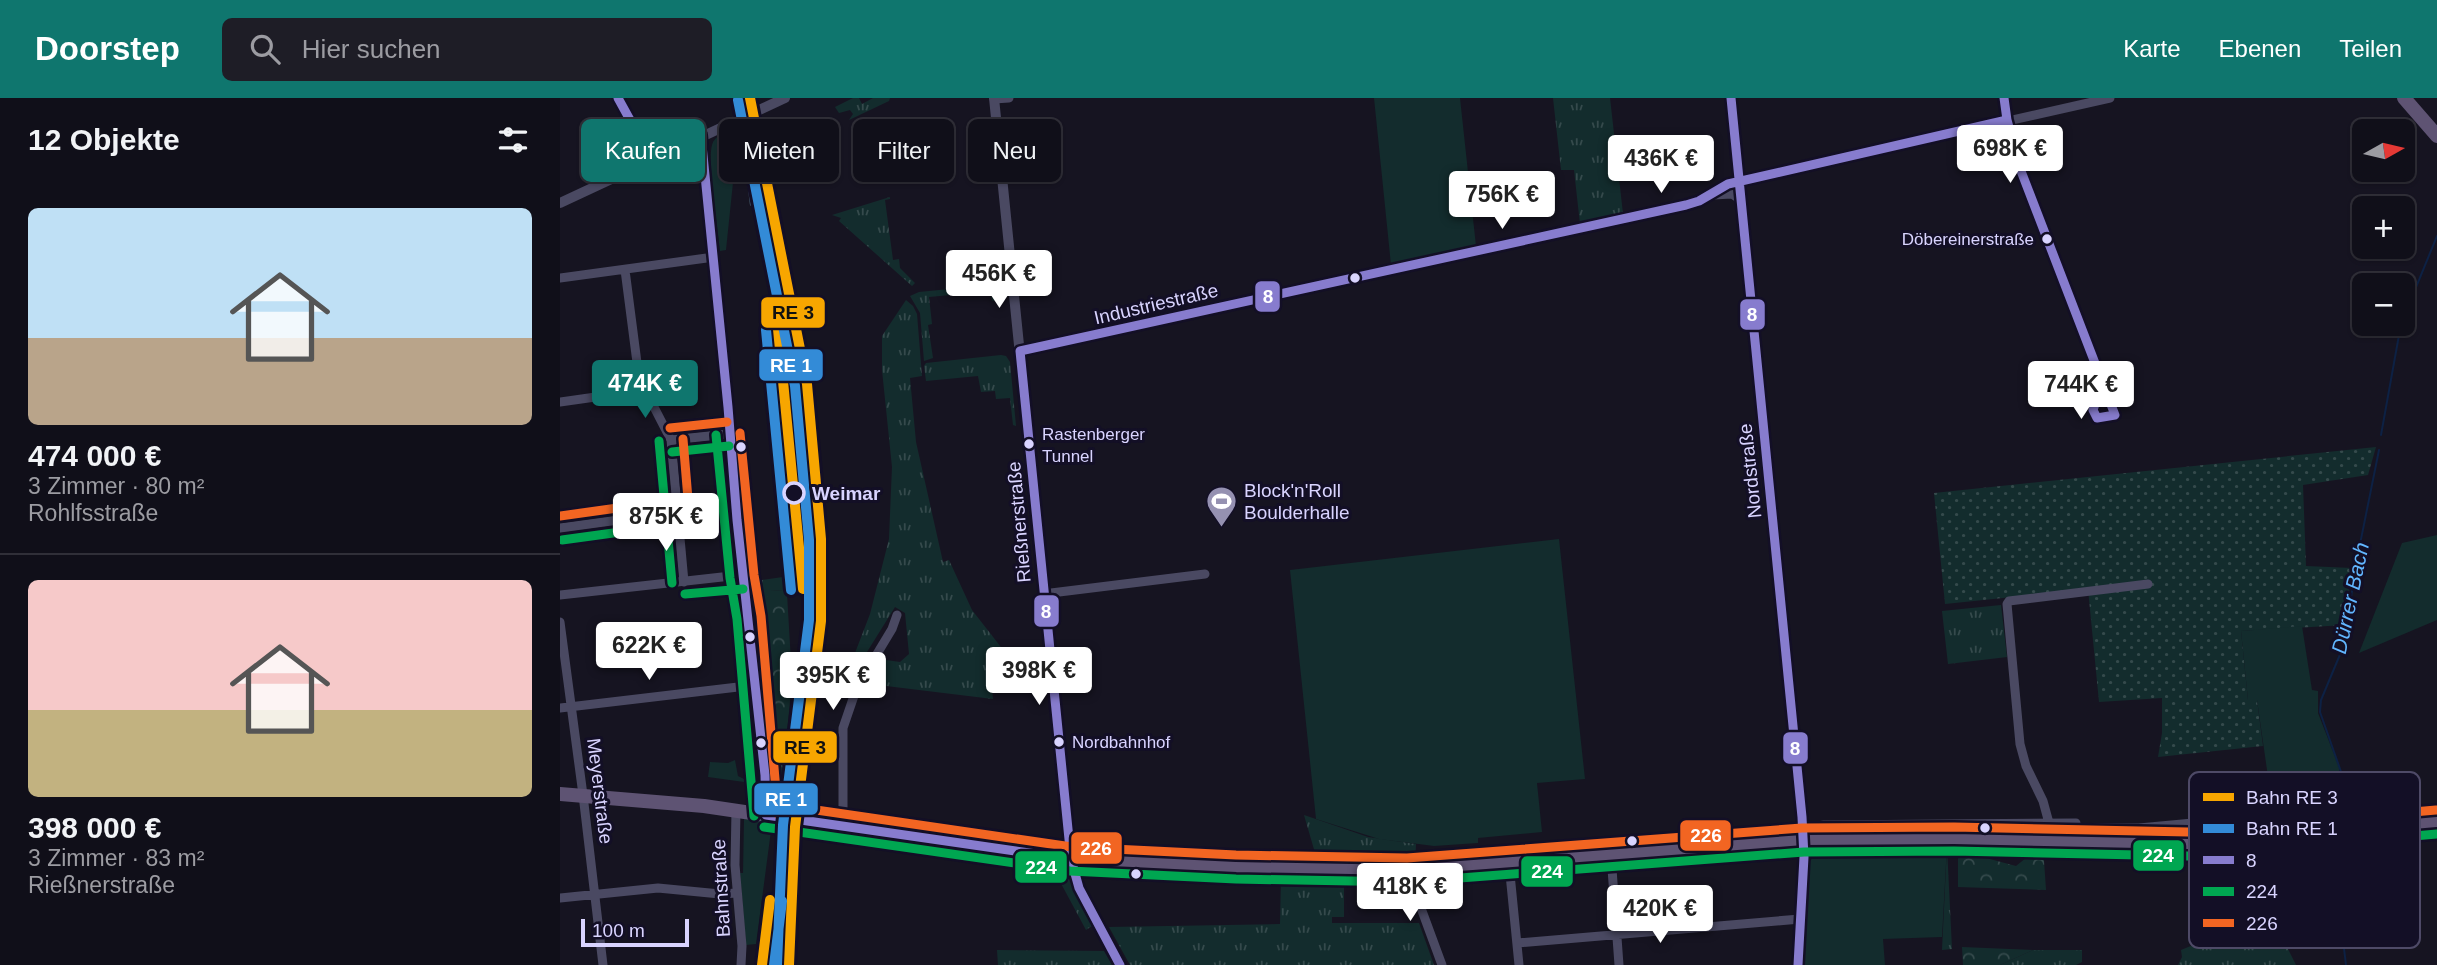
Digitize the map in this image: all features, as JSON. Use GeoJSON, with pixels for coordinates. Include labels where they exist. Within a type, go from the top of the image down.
{"type":"FeatureCollection","features":[{"type":"Feature","properties":{"kind":"main road"},"geometry":{"type":"LineString","coordinates":[[2404,98],[2437,136]]}},
{"type":"Feature","properties":{"kind":"main road"},"geometry":{"type":"LineString","coordinates":[[560,794],[736,810],[1071,859],[1236,867],[1407,870],[1611,855],[1803,834],[1930,839],[2076,835],[2189,844]]}},
{"type":"Feature","properties":{"kind":"street"},"geometry":{"type":"LineString","coordinates":[[618,98],[630,119]]}},
{"type":"Feature","properties":{"kind":"street"},"geometry":{"type":"LineString","coordinates":[[705,133],[785,98]]}},
{"type":"Feature","properties":{"kind":"street"},"geometry":{"type":"LineString","coordinates":[[994,99],[1009,98]]}},
{"type":"Feature","properties":{"kind":"street","name":"Nordstraße"},"geometry":{"type":"LineString","coordinates":[[1731,98],[1803,834],[1798,965]]}},
{"type":"Feature","properties":{"kind":"street"},"geometry":{"type":"LineString","coordinates":[[2004,98],[2021,171],[2115,415],[2102,419],[2097,418],[2093,407],[2102,383]]}},
{"type":"Feature","properties":{"kind":"street","name":"Industriestraße"},"geometry":{"type":"LineString","coordinates":[[1020,351],[1649,214],[1686,205],[1739,181],[2110,98]]}},
{"type":"Feature","properties":{"kind":"street","name":"Rießnerstraße"},"geometry":{"type":"LineString","coordinates":[[994,99],[1071,859],[1079,888],[1120,965]]}},
{"type":"Feature","properties":{"kind":"street"},"geometry":{"type":"LineString","coordinates":[[705,173],[766,815]]}},
{"type":"Feature","properties":{"kind":"street"},"geometry":{"type":"LineString","coordinates":[[560,203],[603,182]]}},
{"type":"Feature","properties":{"kind":"street","name":"Industriestraße"},"geometry":{"type":"LineString","coordinates":[[1708,196],[1732,194],[1741,200]]}},
{"type":"Feature","properties":{"kind":"street"},"geometry":{"type":"LineString","coordinates":[[560,278],[714,257]]}},
{"type":"Feature","properties":{"kind":"street"},"geometry":{"type":"LineString","coordinates":[[625,270],[639,378],[671,440],[684,582]]}},
{"type":"Feature","properties":{"kind":"street"},"geometry":{"type":"LineString","coordinates":[[560,402],[645,390]]}},
{"type":"Feature","properties":{"kind":"street"},"geometry":{"type":"LineString","coordinates":[[671,440],[728,434]]}},
{"type":"Feature","properties":{"kind":"street"},"geometry":{"type":"LineString","coordinates":[[560,528],[677,512]]}},
{"type":"Feature","properties":{"kind":"street"},"geometry":{"type":"LineString","coordinates":[[1043,594],[1205,574]]}},
{"type":"Feature","properties":{"kind":"street"},"geometry":{"type":"LineString","coordinates":[[560,596],[743,577]]}},
{"type":"Feature","properties":{"kind":"street"},"geometry":{"type":"LineString","coordinates":[[2049,823],[2020,744],[2007,604],[2009,601],[2148,584]]}},
{"type":"Feature","properties":{"kind":"street"},"geometry":{"type":"LineString","coordinates":[[839,826],[843,729],[857,687],[892,629],[897,615]]}},
{"type":"Feature","properties":{"kind":"street","name":"Meyerstraße"},"geometry":{"type":"LineString","coordinates":[[560,622],[603,965]]}},
{"type":"Feature","properties":{"kind":"street"},"geometry":{"type":"LineString","coordinates":[[560,708],[755,685]]}},
{"type":"Feature","properties":{"kind":"street","name":"Bahnstraße"},"geometry":{"type":"LineString","coordinates":[[736,810],[741,965]]}},
{"type":"Feature","properties":{"kind":"street"},"geometry":{"type":"LineString","coordinates":[[1803,834],[1824,825],[2076,823],[2076,835],[2189,822]]}},
{"type":"Feature","properties":{"kind":"street"},"geometry":{"type":"LineString","coordinates":[[1611,855],[1619,965]]}},
{"type":"Feature","properties":{"kind":"street"},"geometry":{"type":"LineString","coordinates":[[1509,864],[1519,965]]}},
{"type":"Feature","properties":{"kind":"street"},"geometry":{"type":"LineString","coordinates":[[1407,870],[1442,965]]}},
{"type":"Feature","properties":{"kind":"street"},"geometry":{"type":"LineString","coordinates":[[560,898],[658,888],[737,893]]}},
{"type":"Feature","properties":{"kind":"street"},"geometry":{"type":"LineString","coordinates":[[1517,943],[1800,919]]}},
{"type":"Feature","properties":{"kind":"green space"},"geometry":{"type":"Polygon","coordinates":[[[853,98],[859,98],[862,104],[873,98],[890,98],[889,101],[849,120],[853,114],[850,110],[839,113],[835,107],[853,98]]]}},
{"type":"Feature","properties":{"kind":"green space"},"geometry":{"type":"Polygon","coordinates":[[[1374,98],[1460,98],[1476,246],[1391,265],[1374,98]]]}},
{"type":"Feature","properties":{"kind":"green space"},"geometry":{"type":"Polygon","coordinates":[[[1553,98],[1610,98],[1623,214],[1580,224],[1574,170],[1561,170],[1553,98]]]}},
{"type":"Feature","properties":{"kind":"green space"},"geometry":{"type":"Polygon","coordinates":[[[719,136],[719,182],[733,182],[726,250],[720,251],[712,180],[711,154],[715,139],[719,136]]]}},
{"type":"Feature","properties":{"kind":"green space"},"geometry":{"type":"Polygon","coordinates":[[[890,197],[885,200],[893,260],[899,259],[900,268],[915,283],[912,286],[839,221],[841,218],[832,215],[890,197]]]}},
{"type":"Feature","properties":{"kind":"green space"},"geometry":{"type":"Polygon","coordinates":[[[1001,284],[1003,299],[992,301],[990,287],[972,288],[972,293],[929,297],[932,324],[928,325],[933,358],[924,361],[920,313],[910,296],[919,292],[1001,284]]]}},
{"type":"Feature","properties":{"kind":"green space"},"geometry":{"type":"Polygon","coordinates":[[[906,300],[917,314],[922,376],[910,378],[916,442],[943,562],[949,560],[972,610],[1004,651],[1041,680],[1041,692],[1007,668],[990,668],[993,699],[878,685],[863,686],[879,659],[900,662],[909,654],[905,613],[895,607],[857,668],[850,666],[870,614],[889,539],[892,467],[882,370],[882,336],[906,300]]]}},
{"type":"Feature","properties":{"kind":"green space"},"geometry":{"type":"Polygon","coordinates":[[[1006,356],[1010,362],[1016,426],[1013,425],[1010,398],[996,399],[995,391],[981,392],[978,376],[926,381],[926,363],[1006,356]]]}},
{"type":"Feature","properties":{"kind":"green space"},"geometry":{"type":"Polygon","coordinates":[[[2376,447],[2368,475],[2303,485],[2306,566],[2352,568],[2345,625],[2241,631],[2248,700],[2257,700],[2263,746],[2158,757],[2162,733],[2162,698],[2099,702],[2088,589],[1945,604],[1934,493],[2376,447]]]}},
{"type":"Feature","properties":{"kind":"green space"},"geometry":{"type":"Polygon","coordinates":[[[2437,535],[2437,620],[2359,653],[2402,543],[2437,535]]]}},
{"type":"Feature","properties":{"kind":"green space"},"geometry":{"type":"Polygon","coordinates":[[[1559,539],[1585,779],[1537,783],[1542,832],[1478,838],[1478,843],[1434,846],[1379,839],[1316,819],[1290,570],[1559,539]]]}},
{"type":"Feature","properties":{"kind":"green space"},"geometry":{"type":"Polygon","coordinates":[[[783,577],[784,590],[770,591],[771,697],[777,772],[775,807],[755,601],[757,587],[762,580],[783,577]]]}},
{"type":"Feature","properties":{"kind":"green space"},"geometry":{"type":"Polygon","coordinates":[[[783,577],[786,577],[792,679],[780,808],[775,807],[777,772],[767,598],[770,591],[784,590],[783,577]]]}},
{"type":"Feature","properties":{"kind":"green space"},"geometry":{"type":"Polygon","coordinates":[[[2001,605],[2007,657],[1948,664],[1942,611],[2001,605]]]}},
{"type":"Feature","properties":{"kind":"green space"},"geometry":{"type":"Polygon","coordinates":[[[2302,626],[2312,690],[2318,691],[2318,713],[2339,772],[2267,772],[2257,700],[2248,700],[2241,631],[2302,626]]]}},
{"type":"Feature","properties":{"kind":"green space"},"geometry":{"type":"Polygon","coordinates":[[[735,760],[738,776],[744,779],[744,782],[708,777],[710,762],[728,763],[735,760]]]}},
{"type":"Feature","properties":{"kind":"green space"},"geometry":{"type":"Polygon","coordinates":[[[1304,815],[1368,837],[1416,844],[1415,864],[1318,863],[1304,815]]]}},
{"type":"Feature","properties":{"kind":"green space"},"geometry":{"type":"Polygon","coordinates":[[[744,819],[772,823],[756,944],[746,945],[740,873],[743,873],[744,819]]]}},
{"type":"Feature","properties":{"kind":"green space"},"geometry":{"type":"Polygon","coordinates":[[[1947,846],[1942,937],[1883,939],[1885,965],[1803,965],[1810,861],[1819,850],[1947,846]]]}},
{"type":"Feature","properties":{"kind":"green space"},"geometry":{"type":"Polygon","coordinates":[[[2029,846],[2043,846],[2046,890],[1958,887],[1960,854],[1971,854],[2016,866],[2026,858],[2029,846]]]}},
{"type":"Feature","properties":{"kind":"green space"},"geometry":{"type":"Polygon","coordinates":[[[1947,847],[1952,949],[1942,950],[1947,847]]]}},
{"type":"Feature","properties":{"kind":"green space"},"geometry":{"type":"Polygon","coordinates":[[[1057,876],[1068,877],[1092,926],[1086,930],[1057,876]]]}},
{"type":"Feature","properties":{"kind":"green space"},"geometry":{"type":"Polygon","coordinates":[[[1281,878],[1344,880],[1344,917],[1332,917],[1332,923],[1419,923],[1434,965],[1130,965],[1109,927],[1280,924],[1281,878]]]}},
{"type":"Feature","properties":{"kind":"green space"},"geometry":{"type":"Polygon","coordinates":[[[1962,947],[2033,950],[2000,965],[1963,965],[1962,947]]]}},
{"type":"Feature","properties":{"kind":"green space"},"geometry":{"type":"Polygon","coordinates":[[[2189,947],[2288,948],[2296,965],[2178,965],[2182,957],[2181,950],[2189,947]]]}},
{"type":"Feature","properties":{"kind":"green space"},"geometry":{"type":"Polygon","coordinates":[[[997,950],[1104,951],[1112,965],[998,965],[997,950]]]}},
{"type":"Feature","properties":{"kind":"green space"},"geometry":{"type":"Polygon","coordinates":[[[2033,950],[2082,950],[2082,962],[2076,965],[2000,965],[2033,950]]]}},
{"type":"Feature","properties":{"kind":"waterway","name":"Dürrer Bach"},"geometry":{"type":"LineString","coordinates":[[2415,290],[2437,236]]}},
{"type":"Feature","properties":{"kind":"waterway","name":"Dürrer Bach"},"geometry":{"type":"LineString","coordinates":[[2381,435],[2399,336]]}},
{"type":"Feature","properties":{"kind":"waterway","name":"Dürrer Bach"},"geometry":{"type":"LineString","coordinates":[[2341,772],[2320,712],[2321,700],[2344,645],[2356,564],[2379,450]]}},
{"type":"Feature","properties":{"kind":"waterway","name":"Dürrer Bach"},"geometry":{"type":"LineString","coordinates":[[2344,948],[2346,965]]}},
{"type":"Feature","properties":{"kind":"railway"},"geometry":{"type":"LineString","coordinates":[[740,98],[752,204]]}},
{"type":"Feature","properties":{"kind":"transit line","name":"8"},"geometry":{"type":"LineString","coordinates":[[618,98],[630,119]]}},
{"type":"Feature","properties":{"kind":"transit line"},"geometry":{"type":"LineString","coordinates":[[750,98],[807,384],[821,539],[821,621],[795,827],[789,965]]}},
{"type":"Feature","properties":{"kind":"transit line","name":"8"},"geometry":{"type":"LineString","coordinates":[[1731,98],[1802,817],[1804,857],[1798,965]]}},
{"type":"Feature","properties":{"kind":"transit line","name":"8"},"geometry":{"type":"LineString","coordinates":[[2004,98],[2021,171],[2115,415],[2097,418],[2093,410],[2102,383]]}},
{"type":"Feature","properties":{"kind":"transit line"},"geometry":{"type":"LineString","coordinates":[[738,100],[795,386],[809,540],[809,620],[783,825],[777,964]]}},
{"type":"Feature","properties":{"kind":"transit line","name":"8"},"geometry":{"type":"LineString","coordinates":[[1020,351],[1686,205],[1699,201],[1728,184],[2007,120]]}},
{"type":"Feature","properties":{"kind":"transit line","name":"8"},"geometry":{"type":"LineString","coordinates":[[705,175],[737,520],[765,775],[766,815]]}},
{"type":"Feature","properties":{"kind":"transit line"},"geometry":{"type":"LineString","coordinates":[[778,329],[803,589]]}},
{"type":"Feature","properties":{"kind":"transit line"},"geometry":{"type":"LineString","coordinates":[[766,330],[791,590]]}},
{"type":"Feature","properties":{"kind":"transit line","name":"8"},"geometry":{"type":"LineString","coordinates":[[1020,351],[1071,859],[1079,888],[1120,965]]}},
{"type":"Feature","properties":{"kind":"transit line","name":"226"},"geometry":{"type":"LineString","coordinates":[[670,428],[727,422]]}},
{"type":"Feature","properties":{"kind":"transit line","name":"226"},"geometry":{"type":"LineString","coordinates":[[740,433],[754,575],[761,616],[778,814]]}},
{"type":"Feature","properties":{"kind":"transit line","name":"224"},"geometry":{"type":"LineString","coordinates":[[716,435],[730,578],[737,619],[754,816]]}},
{"type":"Feature","properties":{"kind":"transit line","name":"226"},"geometry":{"type":"LineString","coordinates":[[683,439],[689,511]]}},
{"type":"Feature","properties":{"kind":"transit line","name":"224"},"geometry":{"type":"LineString","coordinates":[[659,441],[672,583]]}},
{"type":"Feature","properties":{"kind":"transit line","name":"224"},"geometry":{"type":"LineString","coordinates":[[672,452],[729,446]]}},
{"type":"Feature","properties":{"kind":"transit line","name":"226"},"geometry":{"type":"LineString","coordinates":[[560,516],[675,500]]}},
{"type":"Feature","properties":{"kind":"transit line","name":"224"},"geometry":{"type":"LineString","coordinates":[[562,540],[679,524]]}},
{"type":"Feature","properties":{"kind":"transit line","name":"224"},"geometry":{"type":"LineString","coordinates":[[685,594],[743,589]]}},
{"type":"Feature","properties":{"kind":"transit line","name":"226"},"geometry":{"type":"LineString","coordinates":[[768,803],[1072,847],[1236,855],[1407,858],[1802,828],[1954,827],[2189,832]]}},
{"type":"Feature","properties":{"kind":"transit line","name":"226"},"geometry":{"type":"LineString","coordinates":[[2420,811],[2436,810]]}},
{"type":"Feature","properties":{"kind":"transit line","name":"8"},"geometry":{"type":"LineString","coordinates":[[766,815],[1071,859]]}},
{"type":"Feature","properties":{"kind":"transit line","name":"224"},"geometry":{"type":"LineString","coordinates":[[764,827],[1070,871],[1236,879],[1407,882],[1804,852],[1954,851],[2189,856]]}},
{"type":"Feature","properties":{"kind":"transit line","name":"224"},"geometry":{"type":"LineString","coordinates":[[2420,836],[2437,834]]}},
{"type":"Feature","properties":{"kind":"transit line"},"geometry":{"type":"LineString","coordinates":[[762,965],[770,900]]}},
{"type":"Feature","properties":{"kind":"transit line"},"geometry":{"type":"LineString","coordinates":[[774,965],[782,901]]}},
{"type":"Feature","properties":{"kind":"place","name":"Döbereinerstraße"},"geometry":{"type":"Point","coordinates":[2047,239]}},
{"type":"Feature","properties":{"kind":"place","name":"Rastenberger Tunnel"},"geometry":{"type":"Point","coordinates":[1029,444]}},
{"type":"Feature","properties":{"kind":"place","name":"Weimar"},"geometry":{"type":"Point","coordinates":[794,493]}},
{"type":"Feature","properties":{"kind":"place","name":"Block'n'Roll Boulderhalle"},"geometry":{"type":"Point","coordinates":[1221,528]}},
{"type":"Feature","properties":{"kind":"place","name":"Nordbahnhof"},"geometry":{"type":"Point","coordinates":[1059,742]}}]}
